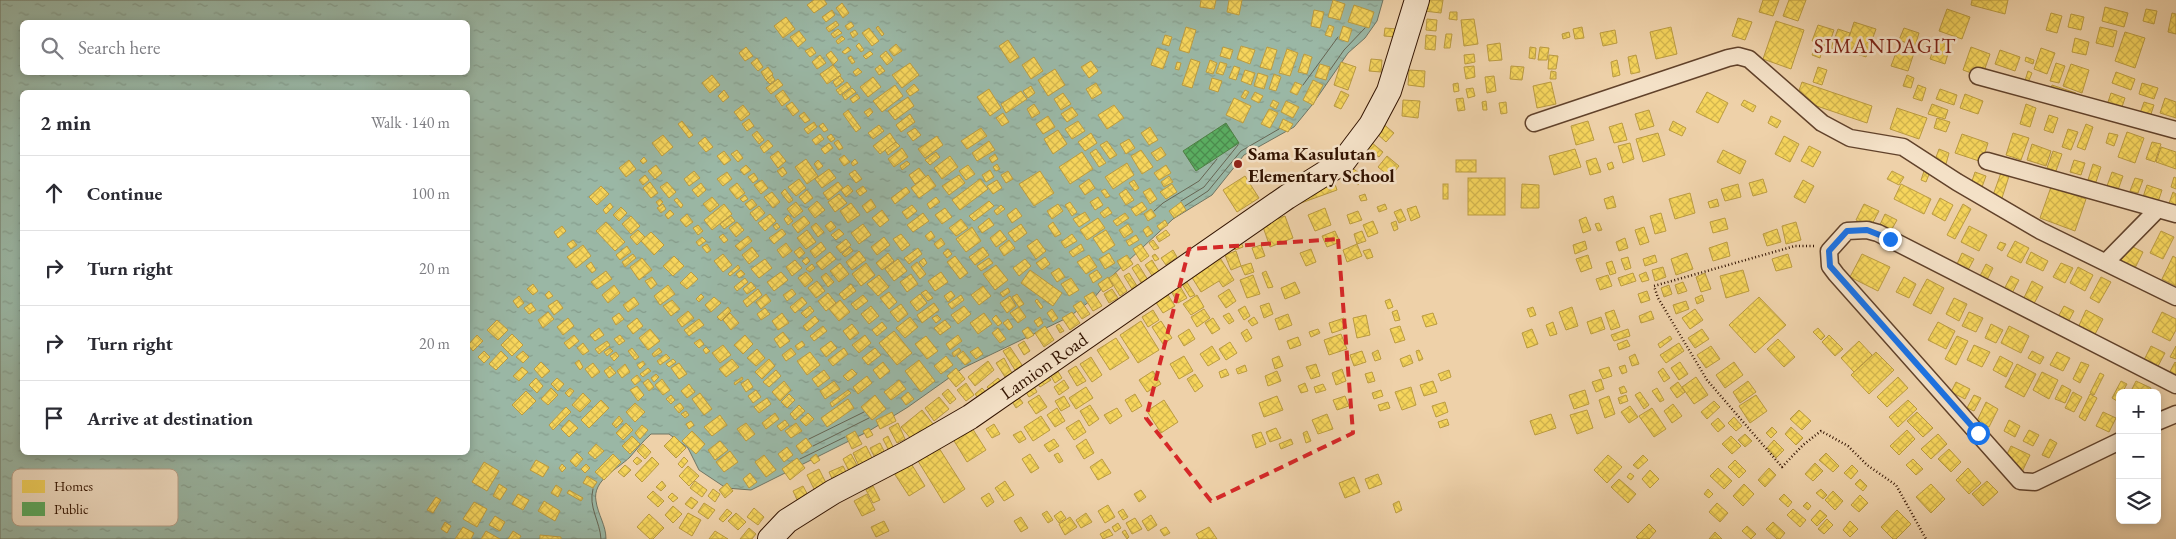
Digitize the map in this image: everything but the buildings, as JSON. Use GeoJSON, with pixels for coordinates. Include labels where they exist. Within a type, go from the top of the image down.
{"type":"FeatureCollection","features":[{"type":"Feature","properties":{"kind":"street","name":"Lamion Road"},"geometry":{"type":"LineString","coordinates":[[770,539],[787,521],[832,492],[906,454],[970,417],[1287,198],[1343,162],[1371,124],[1389,91],[1416,0]]}},
{"type":"Feature","properties":{"kind":"street"},"geometry":{"type":"LineString","coordinates":[[1534,124],[1738,56],[1749,59],[1816,118],[1835,132],[1850,138],[1903,147],[2041,231],[2176,297]]}},
{"type":"Feature","properties":{"kind":"street"},"geometry":{"type":"LineString","coordinates":[[1978,76],[2176,130]]}},
{"type":"Feature","properties":{"kind":"street"},"geometry":{"type":"LineString","coordinates":[[1987,161],[2176,214]]}},
{"type":"Feature","properties":{"kind":"street"},"geometry":{"type":"LineString","coordinates":[[2106,262],[2157,210]]}},
{"type":"Feature","properties":{"kind":"street"},"geometry":{"type":"LineString","coordinates":[[2116,443],[2035,482],[2025,483],[2016,478],[1938,386],[1836,274],[1828,260],[1829,251],[1847,231],[1867,230],[1878,233],[2176,385]]}},
{"type":"Feature","properties":{"kind":"street"},"geometry":{"type":"LineString","coordinates":[[2161,420],[2176,414]]}},
{"type":"Feature","properties":{"kind":"path"},"geometry":{"type":"LineString","coordinates":[[1833,246],[1795,246],[1654,286],[1658,298],[1707,380],[1782,467],[1803,445],[1821,431],[1848,446],[1867,464],[1896,485],[1926,539]]}},
{"type":"Feature","properties":{"kind":"highlighted area"},"geometry":{"type":"Polygon","coordinates":[[[1338,239],[1353,433],[1211,501],[1146,418],[1189,249],[1338,239]]]}},
{"type":"Feature","properties":{"kind":"water"},"geometry":{"type":"Polygon","coordinates":[[[0,0],[1383,0],[1377,21],[1365,38],[1348,53],[1312,105],[1294,127],[1244,155],[1212,195],[1173,219],[1112,276],[1094,298],[1069,317],[963,368],[908,407],[869,431],[751,490],[726,488],[699,470],[688,448],[669,434],[651,434],[598,487],[596,501],[605,529],[606,539],[0,539],[0,0]]]}},
{"type":"Feature","properties":{"kind":"place","name":"Sama Kasulutan Elementary School"},"geometry":{"type":"Point","coordinates":[1238,164]}},
{"type":"Feature","properties":{"kind":"district","name":"SIMANDAGIT"},"geometry":{"type":"Point","coordinates":[1885,45]}},
{"type":"Feature","properties":{"kind":"route"},"geometry":{"type":"LineString","coordinates":[[1890,239],[1867,230],[1854,229],[1847,231],[1829,251],[1828,260],[1830,266],[1978,433]]}}]}
